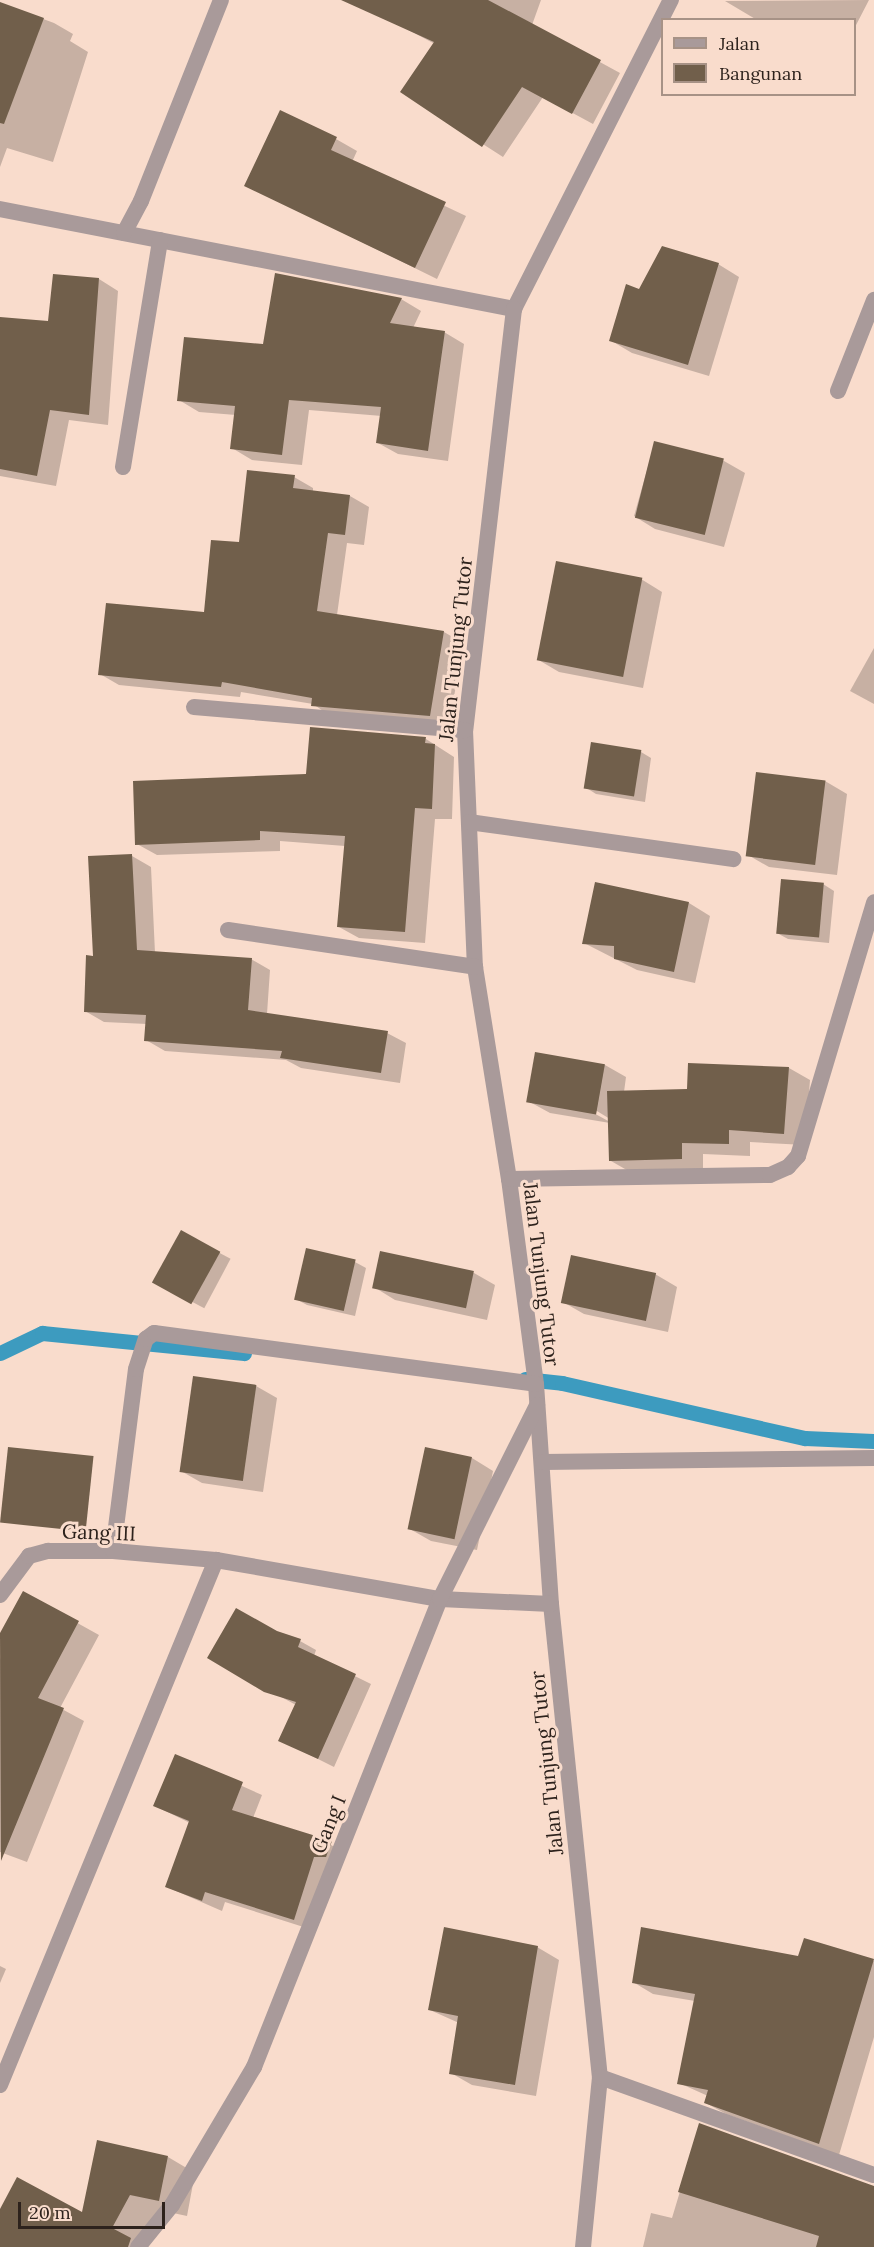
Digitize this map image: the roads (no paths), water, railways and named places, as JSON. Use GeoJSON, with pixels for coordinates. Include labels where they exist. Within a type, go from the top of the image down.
{"type":"FeatureCollection","features":[{"type":"Feature","properties":{"kind":"street"},"geometry":{"type":"LineString","coordinates":[[124,233],[141,201],[221,0]]}},
{"type":"Feature","properties":{"kind":"street"},"geometry":{"type":"LineString","coordinates":[[662,18],[671,0]]}},
{"type":"Feature","properties":{"kind":"street"},"geometry":{"type":"LineString","coordinates":[[0,209],[514,309],[661,20]]}},
{"type":"Feature","properties":{"kind":"street"},"geometry":{"type":"LineString","coordinates":[[123,467],[160,240]]}},
{"type":"Feature","properties":{"kind":"street"},"geometry":{"type":"LineString","coordinates":[[838,391],[874,300]]}},
{"type":"Feature","properties":{"kind":"street","name":"Jalan Tunjung Tutor"},"geometry":{"type":"LineString","coordinates":[[514,309],[465,730],[475,967],[509,1179],[536,1384],[551,1604],[600,2078],[583,2247]]}},
{"type":"Feature","properties":{"kind":"street"},"geometry":{"type":"LineString","coordinates":[[194,707],[465,730]]}},
{"type":"Feature","properties":{"kind":"street"},"geometry":{"type":"LineString","coordinates":[[469,822],[733,859]]}},
{"type":"Feature","properties":{"kind":"street"},"geometry":{"type":"LineString","coordinates":[[509,1179],[770,1175],[788,1167],[798,1156],[874,902]]}},
{"type":"Feature","properties":{"kind":"street"},"geometry":{"type":"LineString","coordinates":[[228,930],[475,967]]}},
{"type":"Feature","properties":{"kind":"street"},"geometry":{"type":"LineString","coordinates":[[113,1551],[136,1369],[146,1339],[154,1333],[536,1384]]}},
{"type":"Feature","properties":{"kind":"street","name":"Gang I"},"geometry":{"type":"LineString","coordinates":[[138,2247],[172,2205],[254,2067],[440,1599],[538,1404]]}},
{"type":"Feature","properties":{"kind":"street"},"geometry":{"type":"LineString","coordinates":[[543,1462],[874,1458]]}},
{"type":"Feature","properties":{"kind":"street","name":"Gang III"},"geometry":{"type":"LineString","coordinates":[[0,1595],[29,1556],[48,1551],[113,1551],[216,1560],[440,1599],[551,1604]]}},
{"type":"Feature","properties":{"kind":"street"},"geometry":{"type":"LineString","coordinates":[[0,2085],[216,1560]]}},
{"type":"Feature","properties":{"kind":"street"},"geometry":{"type":"LineString","coordinates":[[600,2078],[874,2175]]}},
{"type":"Feature","properties":{"kind":"waterway"},"geometry":{"type":"LineString","coordinates":[[0,1353],[42,1333],[244,1353]]}},
{"type":"Feature","properties":{"kind":"waterway"},"geometry":{"type":"LineString","coordinates":[[525,1379],[562,1383],[805,1438],[874,1441]]}}]}
